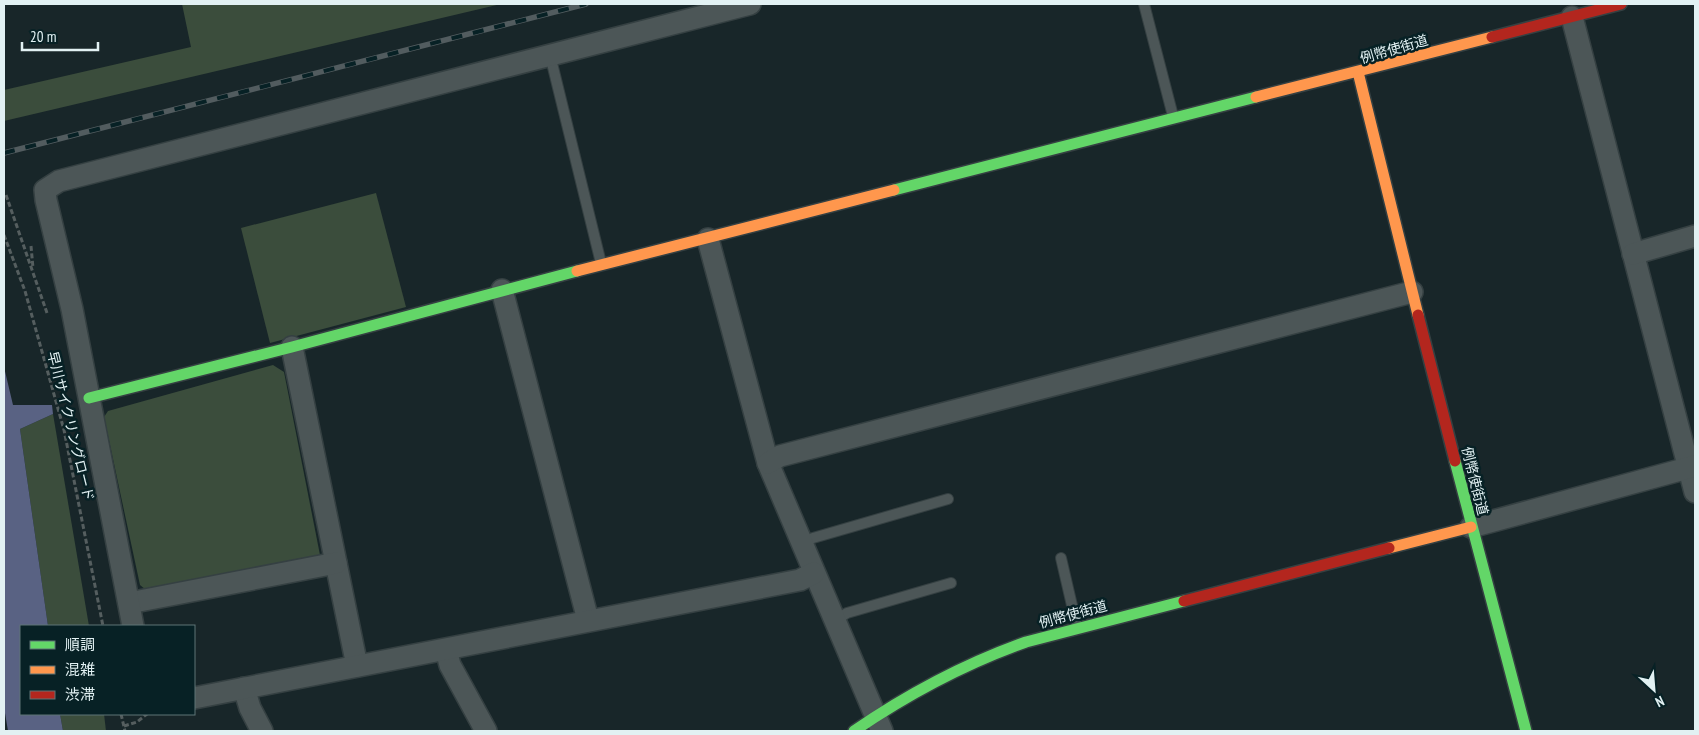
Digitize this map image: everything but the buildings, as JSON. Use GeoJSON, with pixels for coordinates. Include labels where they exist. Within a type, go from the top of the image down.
{"type":"FeatureCollection","features":[{"type":"Feature","properties":{"kind":"street"},"geometry":{"type":"LineString","coordinates":[[133,625],[62,260],[45,190],[50,185],[59,181],[750,4]]}},
{"type":"Feature","properties":{"kind":"street","name":"例幣使街道"},"geometry":{"type":"LineString","coordinates":[[854,731],[879,723],[948,674],[987,656],[1078,628],[1471,526],[1358,72],[1621,4]]}},
{"type":"Feature","properties":{"kind":"street"},"geometry":{"type":"LineString","coordinates":[[1572,17],[1633,254],[1692,467],[1695,492]]}},
{"type":"Feature","properties":{"kind":"street"},"geometry":{"type":"LineString","coordinates":[[89,398],[292,347],[502,290],[1358,72]]}},
{"type":"Feature","properties":{"kind":"street"},"geometry":{"type":"LineString","coordinates":[[1633,254],[1695,236]]}},
{"type":"Feature","properties":{"kind":"street"},"geometry":{"type":"LineString","coordinates":[[708,239],[768,463],[879,723]]}},
{"type":"Feature","properties":{"kind":"street"},"geometry":{"type":"LineString","coordinates":[[502,290],[588,620]]}},
{"type":"Feature","properties":{"kind":"street"},"geometry":{"type":"LineString","coordinates":[[768,463],[780,456],[1412,292]]}},
{"type":"Feature","properties":{"kind":"street"},"geometry":{"type":"LineString","coordinates":[[292,347],[357,666]]}},
{"type":"Feature","properties":{"kind":"street"},"geometry":{"type":"LineString","coordinates":[[1526,731],[1471,526],[1692,467]]}},
{"type":"Feature","properties":{"kind":"street"},"geometry":{"type":"LineString","coordinates":[[129,603],[336,563]]}},
{"type":"Feature","properties":{"kind":"street"},"geometry":{"type":"LineString","coordinates":[[195,698],[800,580],[814,573]]}},
{"type":"Feature","properties":{"kind":"street"},"geometry":{"type":"LineString","coordinates":[[446,650],[450,665],[486,731]]}},
{"type":"Feature","properties":{"kind":"street"},"geometry":{"type":"LineString","coordinates":[[244,688],[250,708],[262,731]]}},
{"type":"Feature","properties":{"kind":"lane"},"geometry":{"type":"LineString","coordinates":[[1144,4],[1174,120]]}},
{"type":"Feature","properties":{"kind":"lane"},"geometry":{"type":"LineString","coordinates":[[550,55],[601,265]]}},
{"type":"Feature","properties":{"kind":"lane"},"geometry":{"type":"LineString","coordinates":[[802,543],[813,538],[948,499]]}},
{"type":"Feature","properties":{"kind":"lane"},"geometry":{"type":"LineString","coordinates":[[1061,558],[1078,628]]}},
{"type":"Feature","properties":{"kind":"lane"},"geometry":{"type":"LineString","coordinates":[[836,620],[847,613],[950,583]]}},
{"type":"Feature","properties":{"kind":"path"},"geometry":{"type":"LineString","coordinates":[[6,195],[33,273]]}},
{"type":"Feature","properties":{"kind":"path","name":"早川サイクリングロード"},"geometry":{"type":"LineString","coordinates":[[4,235],[25,291],[64,430],[104,625]]}},
{"type":"Feature","properties":{"kind":"path"},"geometry":{"type":"LineString","coordinates":[[64,430],[71,428]]}},
{"type":"Feature","properties":{"kind":"path"},"geometry":{"type":"LineString","coordinates":[[121,715],[125,731]]}},
{"type":"Feature","properties":{"kind":"path"},"geometry":{"type":"LineString","coordinates":[[124,726],[137,722],[146,715]]}},
{"type":"Feature","properties":{"kind":"green space"},"geometry":{"type":"Polygon","coordinates":[[[182,4],[501,4],[4,121],[4,90],[191,47],[182,4]]]}},
{"type":"Feature","properties":{"kind":"green space"},"geometry":{"type":"Polygon","coordinates":[[[376,193],[406,307],[270,343],[241,228],[376,193]]]}},
{"type":"Feature","properties":{"kind":"green space"},"geometry":{"type":"Polygon","coordinates":[[[273,365],[284,372],[320,555],[146,590],[140,585],[104,417],[108,411],[273,365]]]}},
{"type":"Feature","properties":{"kind":"green space"},"geometry":{"type":"Polygon","coordinates":[[[53,414],[89,625],[48,625],[20,429],[53,414]]]}},
{"type":"Feature","properties":{"kind":"green space"},"geometry":{"type":"Polygon","coordinates":[[[60,715],[104,715],[106,731],[63,731],[60,715]]]}},
{"type":"Feature","properties":{"kind":"water"},"geometry":{"type":"Polygon","coordinates":[[[4,367],[13,405],[52,405],[53,414],[20,429],[48,625],[20,625],[20,715],[60,715],[63,731],[8,731],[4,707],[4,367]]]}},
{"type":"Feature","properties":{"kind":"railway"},"geometry":{"type":"LineString","coordinates":[[4,153],[586,4]]}},
{"type":"Feature","properties":{"kind":"traffic: fast"},"geometry":{"type":"LineString","coordinates":[[894,190],[1256,97]]}},
{"type":"Feature","properties":{"kind":"traffic: fast"},"geometry":{"type":"LineString","coordinates":[[89,398],[292,347],[577,271]]}},
{"type":"Feature","properties":{"kind":"traffic: fast"},"geometry":{"type":"LineString","coordinates":[[1455,461],[1526,731]]}},
{"type":"Feature","properties":{"kind":"traffic: fast"},"geometry":{"type":"LineString","coordinates":[[854,731],[916,692],[959,670],[1003,651],[1026,642],[1184,601]]}},
{"type":"Feature","properties":{"kind":"traffic: slow"},"geometry":{"type":"LineString","coordinates":[[1256,97],[1492,37]]}},
{"type":"Feature","properties":{"kind":"traffic: slow"},"geometry":{"type":"LineString","coordinates":[[1358,72],[1418,315]]}},
{"type":"Feature","properties":{"kind":"traffic: slow"},"geometry":{"type":"LineString","coordinates":[[577,271],[894,190]]}},
{"type":"Feature","properties":{"kind":"traffic: slow"},"geometry":{"type":"LineString","coordinates":[[1389,548],[1471,527]]}},
{"type":"Feature","properties":{"kind":"traffic: jam"},"geometry":{"type":"LineString","coordinates":[[1492,37],[1621,4]]}},
{"type":"Feature","properties":{"kind":"traffic: jam"},"geometry":{"type":"LineString","coordinates":[[1418,315],[1455,461]]}},
{"type":"Feature","properties":{"kind":"traffic: jam"},"geometry":{"type":"LineString","coordinates":[[1184,601],[1389,548]]}}]}
